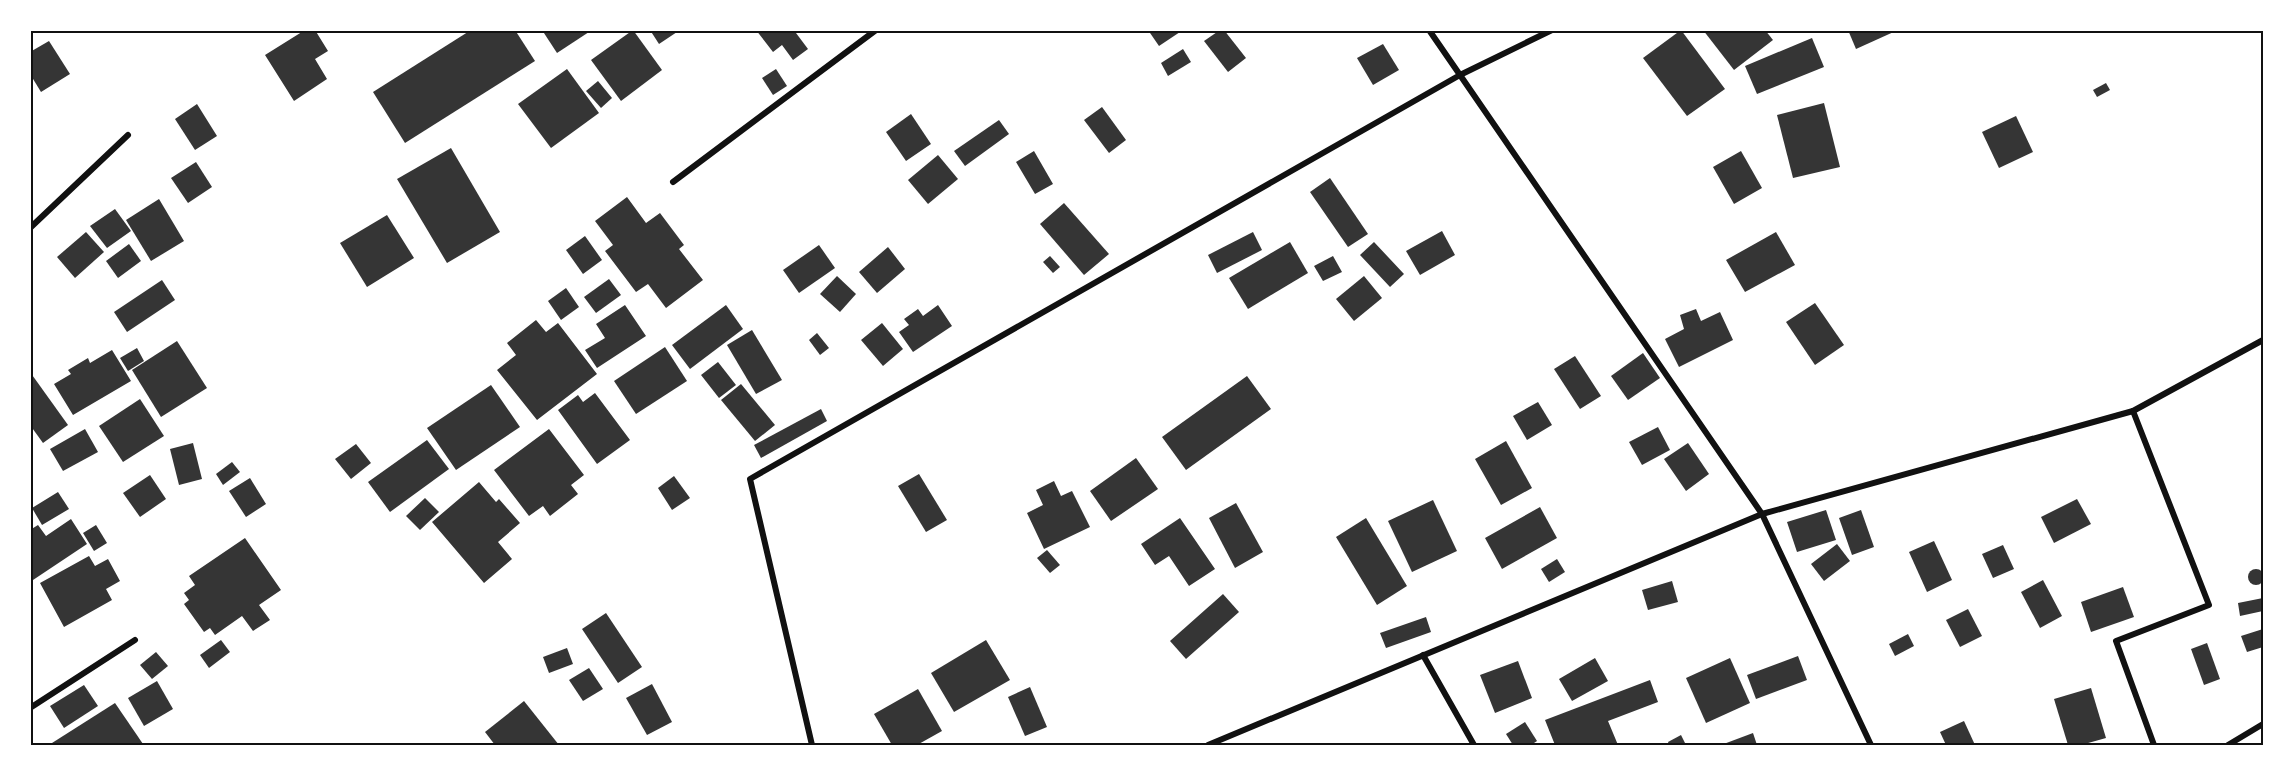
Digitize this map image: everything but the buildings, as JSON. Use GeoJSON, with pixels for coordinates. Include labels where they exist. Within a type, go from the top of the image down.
{"type":"FeatureCollection","features":[{"type":"Feature","properties":{"kind":"street"},"geometry":{"type":"LineString","coordinates":[[673,183],[876,30]]}},
{"type":"Feature","properties":{"kind":"street"},"geometry":{"type":"LineString","coordinates":[[1430,30],[1762,514],[1871,745]]}},
{"type":"Feature","properties":{"kind":"street"},"geometry":{"type":"LineString","coordinates":[[812,745],[750,479],[1460,75],[1552,30]]}},
{"type":"Feature","properties":{"kind":"street"},"geometry":{"type":"LineString","coordinates":[[30,228],[128,135]]}},
{"type":"Feature","properties":{"kind":"street"},"geometry":{"type":"LineString","coordinates":[[1208,745],[1762,514],[2133,411],[2263,340]]}},
{"type":"Feature","properties":{"kind":"street"},"geometry":{"type":"LineString","coordinates":[[2133,411],[2209,605],[2116,641],[2154,745]]}},
{"type":"Feature","properties":{"kind":"street"},"geometry":{"type":"LineString","coordinates":[[30,708],[135,640]]}},
{"type":"Feature","properties":{"kind":"street"},"geometry":{"type":"LineString","coordinates":[[1423,655],[1474,745]]}},
{"type":"Feature","properties":{"kind":"street"},"geometry":{"type":"LineString","coordinates":[[2229,745],[2263,724]]}}]}
